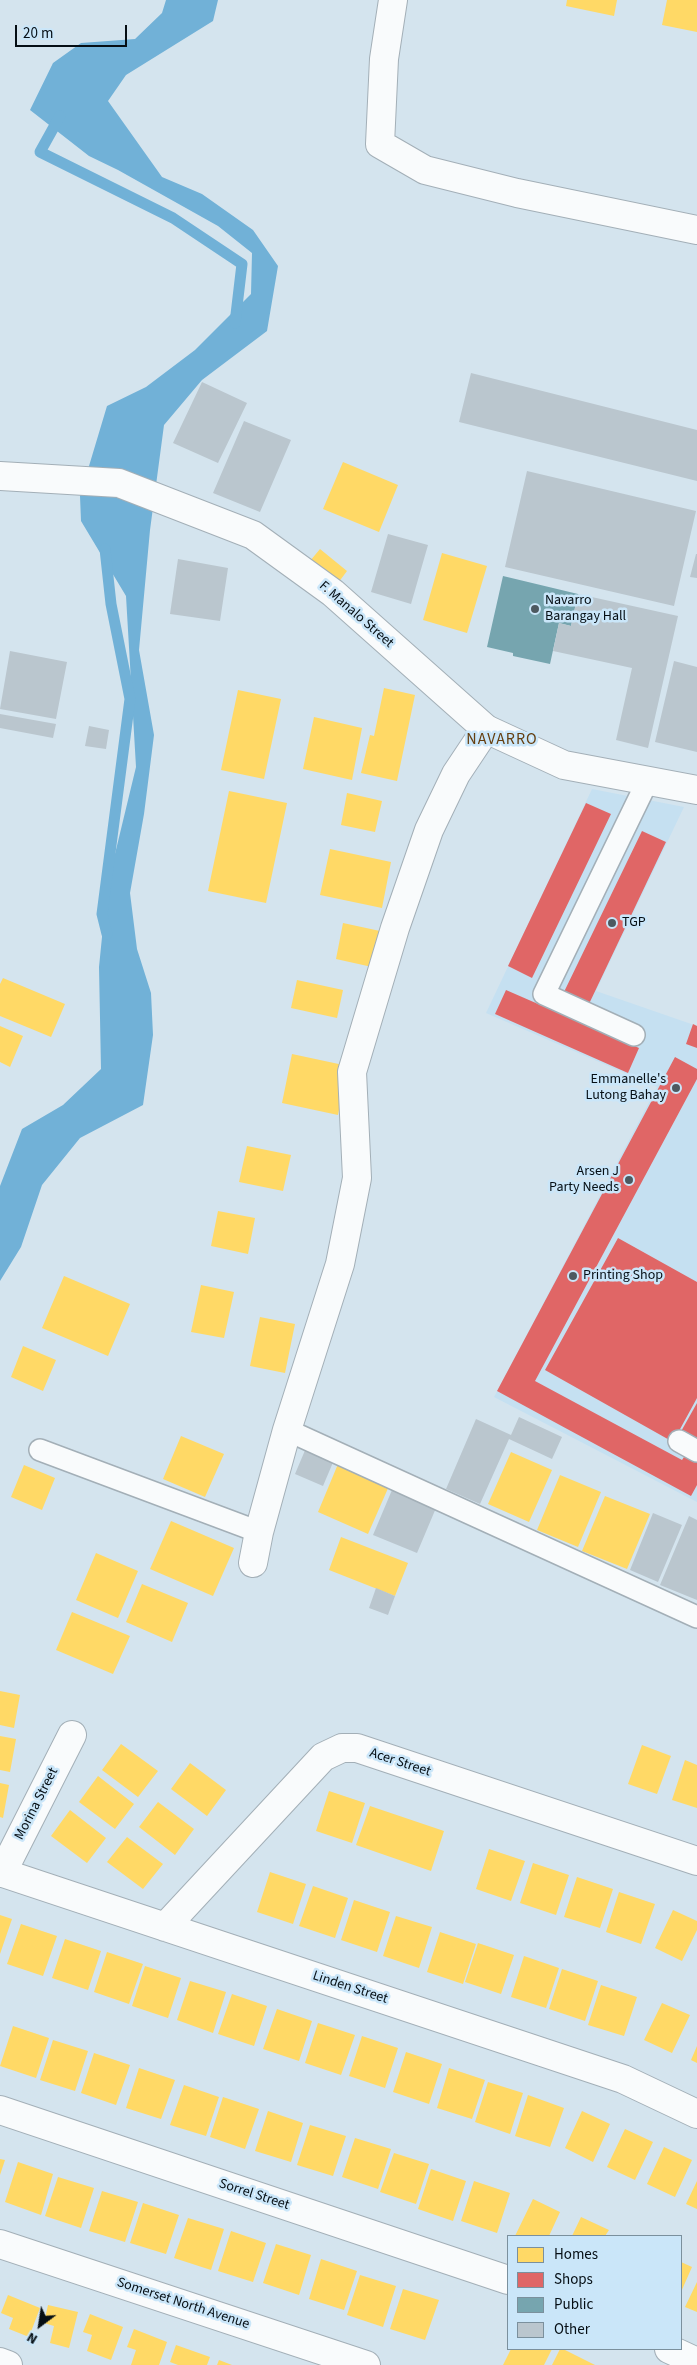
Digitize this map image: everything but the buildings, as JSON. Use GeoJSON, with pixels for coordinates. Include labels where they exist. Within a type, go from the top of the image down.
{"type":"FeatureCollection","features":[{"type":"Feature","properties":{"kind":"street"},"geometry":{"type":"LineString","coordinates":[[393,0],[384,59],[380,144],[425,170],[517,193],[697,230]]}},
{"type":"Feature","properties":{"kind":"street","name":"F. Manalo Street"},"geometry":{"type":"LineString","coordinates":[[0,476],[119,482],[253,535],[334,593],[486,729],[564,764],[697,790]]}},
{"type":"Feature","properties":{"kind":"street"},"geometry":{"type":"LineString","coordinates":[[253,1563],[259,1532],[287,1430],[340,1264],[357,1178],[352,1072],[395,928],[429,830],[456,774],[486,729]]}},
{"type":"Feature","properties":{"kind":"street","name":"Morina Street"},"geometry":{"type":"LineString","coordinates":[[1,1873],[72,1735]]}},
{"type":"Feature","properties":{"kind":"street","name":"Acer Street"},"geometry":{"type":"LineString","coordinates":[[165,1927],[322,1757],[342,1748],[357,1748],[697,1861]]}},
{"type":"Feature","properties":{"kind":"street","name":"Linden Street"},"geometry":{"type":"LineString","coordinates":[[1,1873],[623,2079],[697,2114]]}},
{"type":"Feature","properties":{"kind":"street","name":"Sorrel Street"},"geometry":{"type":"LineString","coordinates":[[0,2110],[507,2280]]}},
{"type":"Feature","properties":{"kind":"street","name":"Somerset North Avenue"},"geometry":{"type":"LineString","coordinates":[[0,2244],[366,2365]]}},
{"type":"Feature","properties":{"kind":"street"},"geometry":{"type":"LineString","coordinates":[[671,2350],[697,2362]]}},
{"type":"Feature","properties":{"kind":"street"},"geometry":{"type":"LineString","coordinates":[[0,2362],[8,2365]]}},
{"type":"Feature","properties":{"kind":"lane"},"geometry":{"type":"LineString","coordinates":[[634,1035],[544,994],[648,780]]}},
{"type":"Feature","properties":{"kind":"lane"},"geometry":{"type":"LineString","coordinates":[[287,1430],[697,1617]]}},
{"type":"Feature","properties":{"kind":"lane"},"geometry":{"type":"LineString","coordinates":[[40,1450],[259,1532]]}},
{"type":"Feature","properties":{"kind":"shaded area"},"geometry":{"type":"Polygon","coordinates":[[[592,789],[684,807],[596,991],[697,1026],[697,1502],[494,1397],[657,1087],[486,1013],[592,789]]]}},
{"type":"Feature","properties":{"kind":"water"},"geometry":{"type":"Polygon","coordinates":[[[166,0],[218,0],[213,21],[126,75],[108,101],[162,177],[202,194],[253,230],[278,266],[267,331],[202,380],[164,425],[150,530],[139,650],[154,735],[144,814],[130,893],[137,949],[151,993],[153,1035],[143,1105],[80,1138],[42,1185],[21,1247],[0,1281],[0,1186],[22,1129],[63,1105],[101,1069],[99,967],[107,887],[136,767],[126,596],[81,521],[80,496],[107,406],[146,387],[195,350],[251,294],[252,253],[218,226],[118,170],[89,156],[30,110],[53,63],[81,43],[135,39],[162,13],[166,0]]]}},
{"type":"Feature","properties":{"kind":"waterway"},"geometry":{"type":"LineString","coordinates":[[60,116],[40,152],[173,218],[242,264],[235,323]]}},
{"type":"Feature","properties":{"kind":"waterway"},"geometry":{"type":"LineString","coordinates":[[105,549],[111,604],[130,699],[102,914],[107,934]]}},
{"type":"Feature","properties":{"kind":"place","name":"Navarro Barangay Hall"},"geometry":{"type":"Point","coordinates":[535,609]}},
{"type":"Feature","properties":{"kind":"place","name":"TGP"},"geometry":{"type":"Point","coordinates":[612,923]}},
{"type":"Feature","properties":{"kind":"place","name":"Emmanelle's Lutong Bahay"},"geometry":{"type":"Point","coordinates":[676,1088]}},
{"type":"Feature","properties":{"kind":"place","name":"Arsen J Party Needs"},"geometry":{"type":"Point","coordinates":[629,1180]}},
{"type":"Feature","properties":{"kind":"place","name":"Printing Shop"},"geometry":{"type":"Point","coordinates":[573,1276]}},
{"type":"Feature","properties":{"kind":"district","name":"NAVARRO"},"geometry":{"type":"Point","coordinates":[502,740]}}]}
